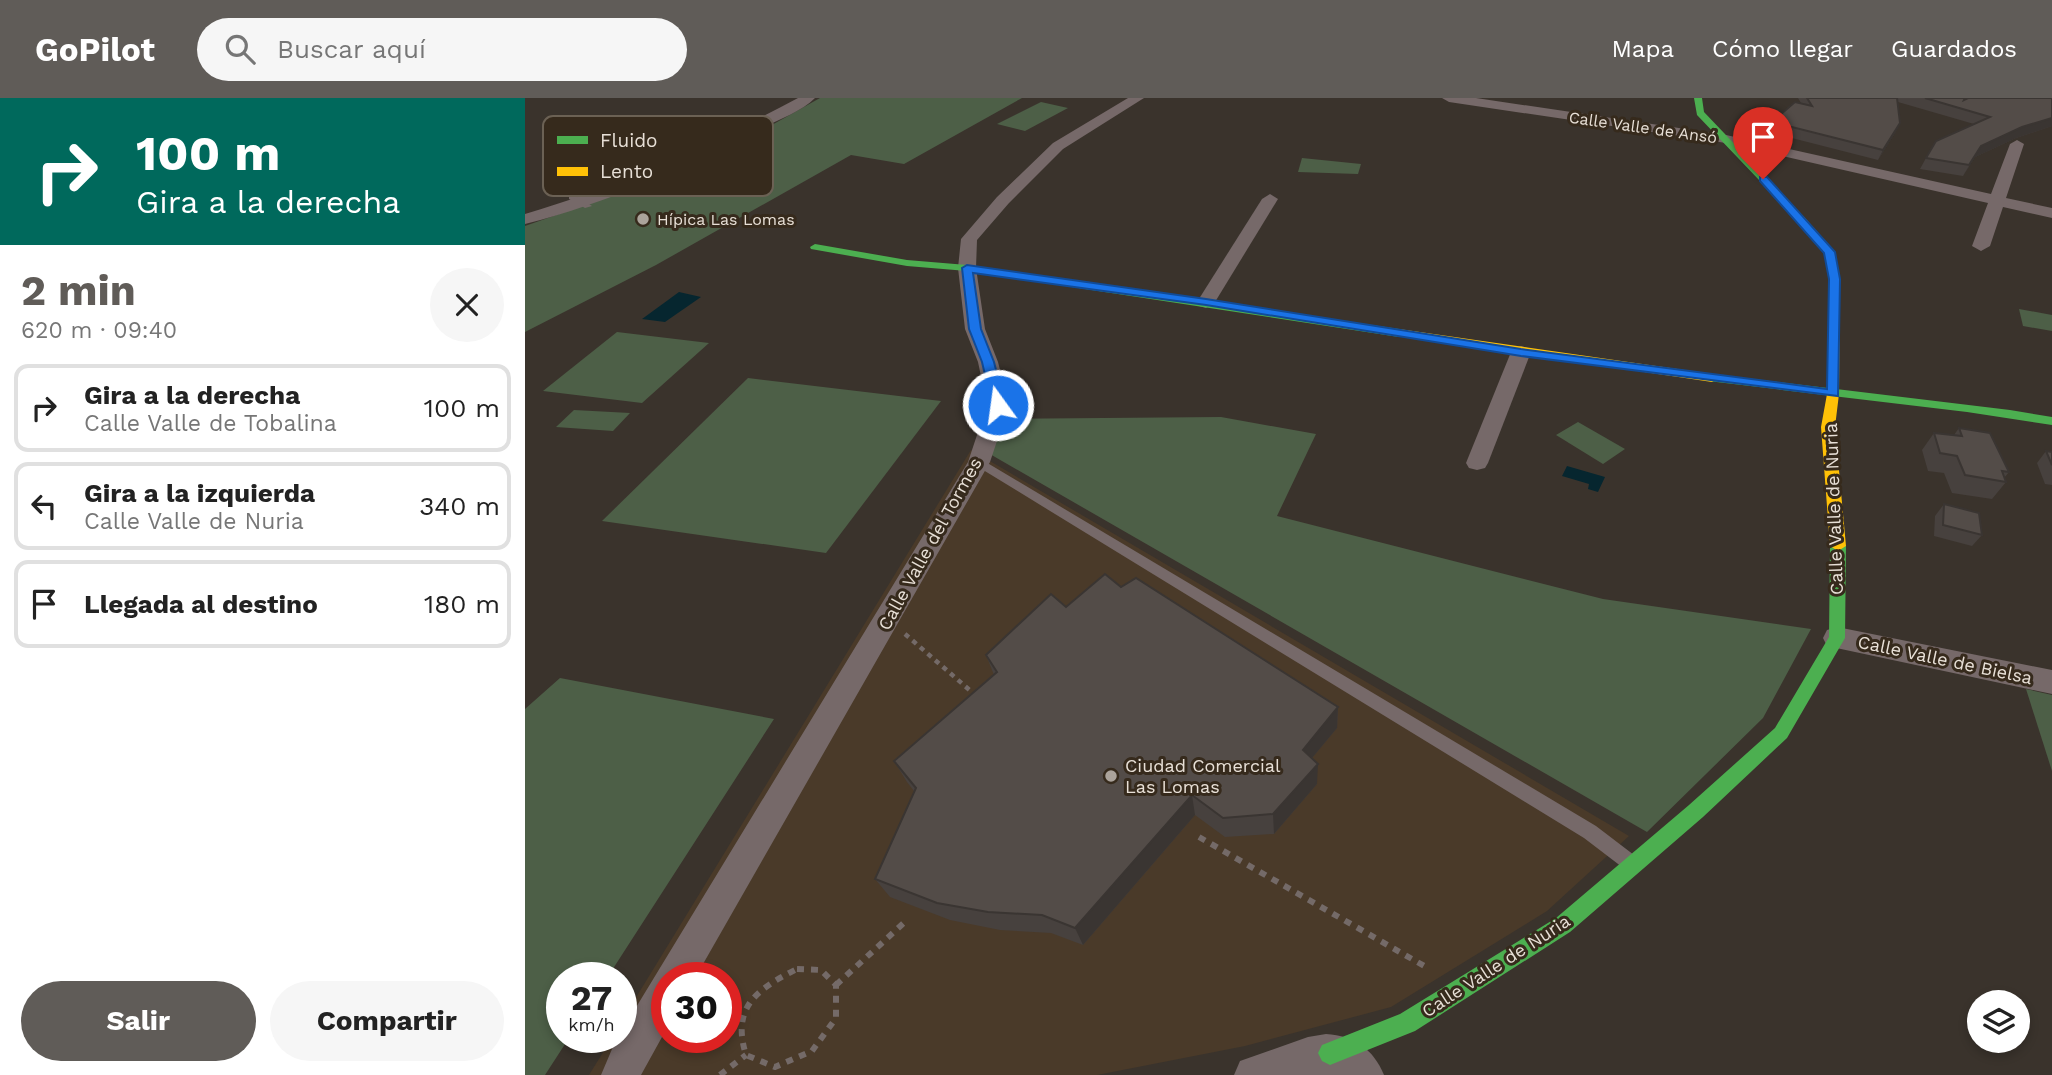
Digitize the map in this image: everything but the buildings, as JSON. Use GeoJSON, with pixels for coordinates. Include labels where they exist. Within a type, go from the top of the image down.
{"type":"FeatureCollection","features":[{"type":"Feature","properties":{"kind":"street"},"geometry":{"type":"LineString","coordinates":[[757,116],[792,98]]}},
{"type":"Feature","properties":{"kind":"street"},"geometry":{"type":"LineString","coordinates":[[773,117],[808,98]]}},
{"type":"Feature","properties":{"kind":"street","name":"Calle Valle del Tormes"},"geometry":{"type":"LineString","coordinates":[[685,962],[888,620],[979,461],[998,405],[988,362],[975,329],[967,268],[969,239],[1003,200],[1058,146],[1137,98]]}},
{"type":"Feature","properties":{"kind":"street","name":"Calle Valle de Ansó"},"geometry":{"type":"LineString","coordinates":[[1449,98],[1726,139],[2052,213]]}},
{"type":"Feature","properties":{"kind":"street","name":"Calle Valle de Nuria"},"geometry":{"type":"LineString","coordinates":[[1254,1075],[1307,1063],[1407,1023],[1563,925],[1696,811],[1781,733],[1837,638],[1839,556],[1828,427],[1833,394],[1835,279],[1829,252],[1801,218],[1700,113],[1699,98]]}},
{"type":"Feature","properties":{"kind":"street"},"geometry":{"type":"LineString","coordinates":[[1981,246],[2017,144]]}},
{"type":"Feature","properties":{"kind":"street"},"geometry":{"type":"LineString","coordinates":[[525,211],[580,202],[593,196]]}},
{"type":"Feature","properties":{"kind":"street"},"geometry":{"type":"LineString","coordinates":[[525,219],[596,196]]}},
{"type":"Feature","properties":{"kind":"street"},"geometry":{"type":"LineString","coordinates":[[1206,302],[1270,199]]}},
{"type":"Feature","properties":{"kind":"street"},"geometry":{"type":"LineString","coordinates":[[815,247],[907,263],[967,268],[1206,302],[1521,352],[1833,394],[1967,406],[2052,421]]}},
{"type":"Feature","properties":{"kind":"street"},"geometry":{"type":"LineString","coordinates":[[1477,463],[1521,352]]}},
{"type":"Feature","properties":{"kind":"street","name":"Calle Valle de Bielsa"},"geometry":{"type":"LineString","coordinates":[[1837,638],[2052,682]]}},
{"type":"Feature","properties":{"kind":"street"},"geometry":{"type":"LineString","coordinates":[[621,1069],[651,1019]]}},
{"type":"Feature","properties":{"kind":"street","name":"Calle Valle de Nuria"},"geometry":{"type":"LineString","coordinates":[[1369,1075],[1407,1023]]}},
{"type":"Feature","properties":{"kind":"street"},"geometry":{"type":"LineString","coordinates":[[1307,1063],[1346,1058],[1360,1067],[1364,1075]]}},
{"type":"Feature","properties":{"kind":"lane"},"geometry":{"type":"LineString","coordinates":[[979,461],[1590,832],[1632,864]]}},
{"type":"Feature","properties":{"kind":"path"},"geometry":{"type":"LineString","coordinates":[[888,620],[972,693]]}},
{"type":"Feature","properties":{"kind":"path"},"geometry":{"type":"LineString","coordinates":[[1199,837],[1463,989]]}},
{"type":"Feature","properties":{"kind":"path"},"geometry":{"type":"LineString","coordinates":[[836,985],[907,920]]}},
{"type":"Feature","properties":{"kind":"path"},"geometry":{"type":"LineString","coordinates":[[797,969],[821,970],[836,985],[836,1018],[812,1051],[775,1067],[746,1055],[740,1032],[749,1004],[770,981],[797,969]]}},
{"type":"Feature","properties":{"kind":"path"},"geometry":{"type":"LineString","coordinates":[[720,1075],[746,1055]]}},
{"type":"Feature","properties":{"kind":"shaded area"},"geometry":{"type":"Polygon","coordinates":[[[971,450],[1629,836],[1547,911],[1391,1007],[1245,1046],[1097,1075],[589,1075],[603,1053],[637,1053],[637,996],[651,973],[651,1053],[742,1053],[742,962],[658,962],[971,450]]]}},
{"type":"Feature","properties":{"kind":"green space","name":"Hípica Las Lomas"},"geometry":{"type":"Polygon","coordinates":[[[820,98],[1022,98],[904,164],[851,155],[656,265],[525,332],[525,226],[610,196],[773,196],[773,124],[820,98]]]}},
{"type":"Feature","properties":{"kind":"green space"},"geometry":{"type":"Polygon","coordinates":[[[1041,102],[1068,108],[1025,131],[997,124],[1041,102]]]}},
{"type":"Feature","properties":{"kind":"green space"},"geometry":{"type":"Polygon","coordinates":[[[1302,158],[1361,164],[1358,174],[1298,172],[1302,158]]]}},
{"type":"Feature","properties":{"kind":"green space"},"geometry":{"type":"Polygon","coordinates":[[[2019,309],[2052,315],[2052,331],[2023,326],[2019,309]]]}},
{"type":"Feature","properties":{"kind":"green space"},"geometry":{"type":"Polygon","coordinates":[[[617,332],[709,343],[642,403],[543,391],[617,332]]]}},
{"type":"Feature","properties":{"kind":"green space"},"geometry":{"type":"Polygon","coordinates":[[[748,378],[941,401],[826,553],[602,521],[748,378]]]}},
{"type":"Feature","properties":{"kind":"green space"},"geometry":{"type":"Polygon","coordinates":[[[574,410],[630,413],[613,431],[556,427],[574,410]]]}},
{"type":"Feature","properties":{"kind":"green space"},"geometry":{"type":"Polygon","coordinates":[[[1221,417],[1316,434],[1277,516],[1603,599],[1811,629],[1763,718],[1647,832],[976,446],[980,419],[1221,417]]]}},
{"type":"Feature","properties":{"kind":"green space"},"geometry":{"type":"Polygon","coordinates":[[[1578,422],[1625,449],[1603,464],[1556,435],[1578,422]]]}},
{"type":"Feature","properties":{"kind":"green space"},"geometry":{"type":"Polygon","coordinates":[[[560,678],[774,719],[617,962],[546,962],[546,1053],[559,1053],[545,1075],[525,1075],[525,709],[560,678]]]}},
{"type":"Feature","properties":{"kind":"green space"},"geometry":{"type":"Polygon","coordinates":[[[2026,689],[2052,695],[2052,771],[2026,689]]]}},
{"type":"Feature","properties":{"kind":"water"},"geometry":{"type":"Polygon","coordinates":[[[679,292],[701,297],[665,322],[642,319],[679,292]]]}},
{"type":"Feature","properties":{"kind":"water"},"geometry":{"type":"Polygon","coordinates":[[[1567,466],[1605,477],[1598,492],[1588,489],[1589,484],[1562,476],[1567,466]]]}},
{"type":"Feature","properties":{"kind":"traffic: fast"},"geometry":{"type":"LineString","coordinates":[[1698,98],[1700,113],[1801,219]]}},
{"type":"Feature","properties":{"kind":"traffic: fast"},"geometry":{"type":"LineString","coordinates":[[815,247],[907,263],[967,268],[1399,333]]}},
{"type":"Feature","properties":{"kind":"traffic: fast"},"geometry":{"type":"LineString","coordinates":[[1712,378],[2052,421]]}},
{"type":"Feature","properties":{"kind":"traffic: fast"},"geometry":{"type":"LineString","coordinates":[[1330,1053],[1407,1023],[1563,925],[1696,811],[1781,733],[1837,638],[1838,546]]}},
{"type":"Feature","properties":{"kind":"traffic: slow"},"geometry":{"type":"LineString","coordinates":[[1801,219],[1830,252],[1835,279],[1833,394],[1828,427],[1838,546]]}},
{"type":"Feature","properties":{"kind":"traffic: slow"},"geometry":{"type":"LineString","coordinates":[[1399,333],[1712,378]]}},
{"type":"Feature","properties":{"kind":"place","name":"Hípica Las Lomas"},"geometry":{"type":"Point","coordinates":[643,219]}},
{"type":"Feature","properties":{"kind":"place","name":"Ciudad Comercial Las Lomas"},"geometry":{"type":"Point","coordinates":[1111,776]}},
{"type":"Feature","properties":{"kind":"route"},"geometry":{"type":"LineString","coordinates":[[998,405],[988,362],[975,329],[967,268],[1206,302],[1521,352],[1833,394],[1835,279],[1829,252],[1763,179]]}}]}
